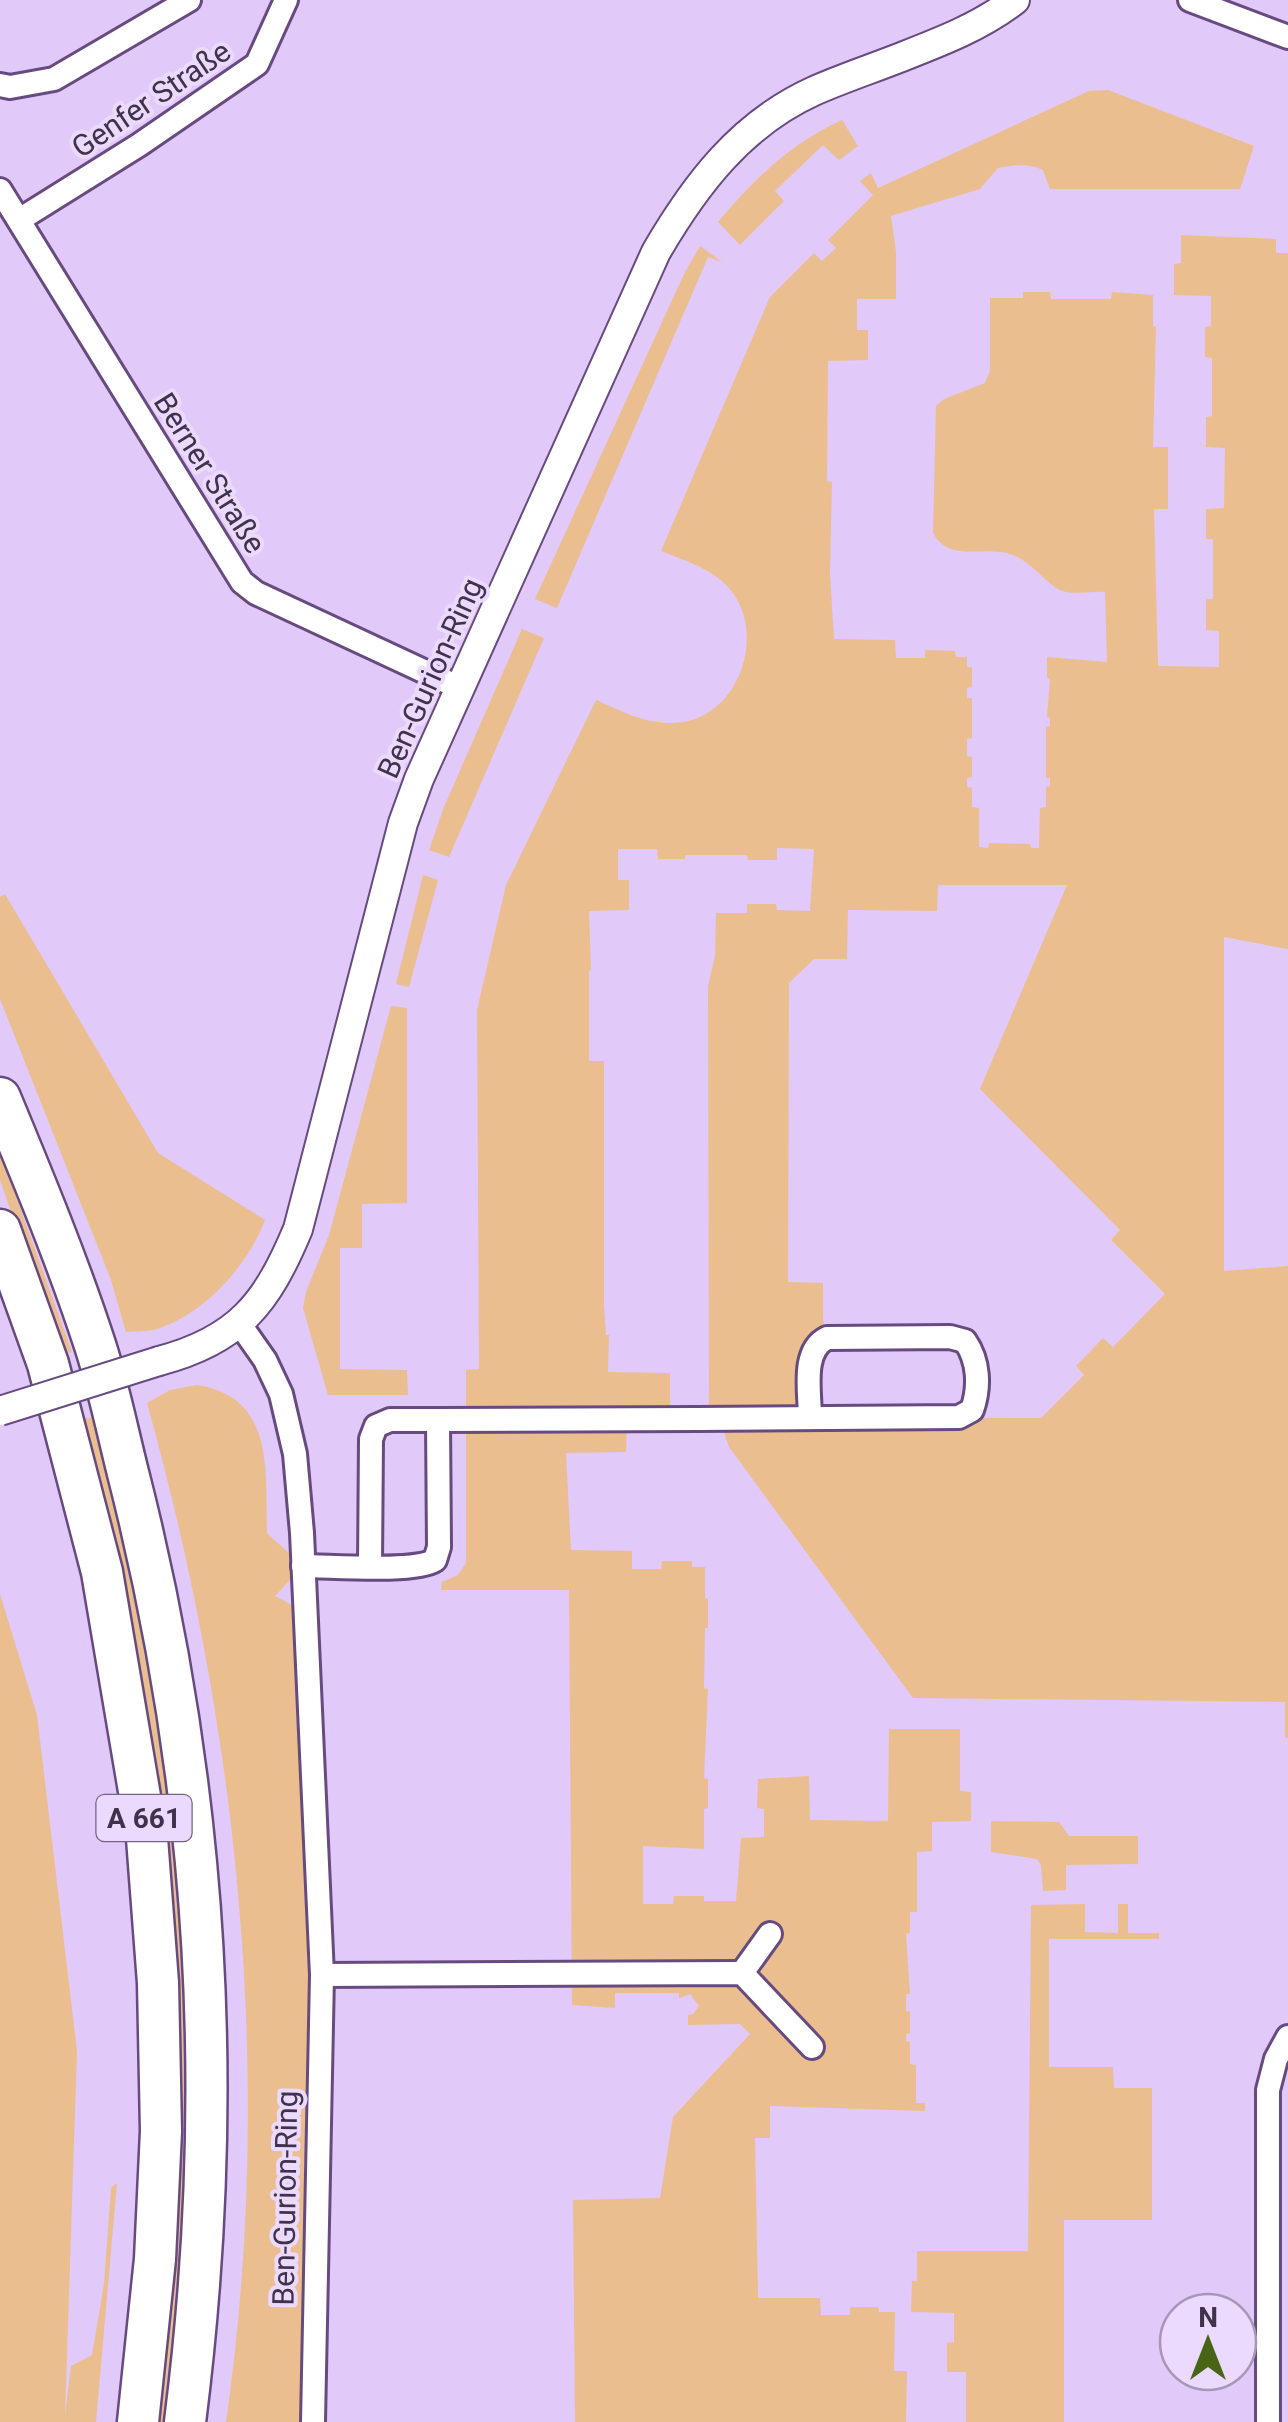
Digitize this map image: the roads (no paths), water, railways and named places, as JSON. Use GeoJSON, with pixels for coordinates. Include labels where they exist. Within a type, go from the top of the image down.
{"type":"FeatureCollection","features":[{"type":"Feature","properties":{"kind":"highway","name":"A 661"},"geometry":{"type":"LineString","coordinates":[[0,1098],[96,1348],[151,1567],[197,1850],[206,1982],[208,2128],[203,2260],[185,2422]]}},
{"type":"Feature","properties":{"kind":"highway","name":"A 661"},"geometry":{"type":"LineString","coordinates":[[0,1230],[48,1364],[102,1572],[147,1838],[158,1983],[161,2131],[155,2259],[138,2422]]}},
{"type":"Feature","properties":{"kind":"street","name":"Genfer Straße"},"geometry":{"type":"LineString","coordinates":[[0,85],[54,80],[189,0]]}},
{"type":"Feature","properties":{"kind":"street","name":"Genfer Straße"},"geometry":{"type":"LineString","coordinates":[[18,220],[139,145],[257,64],[286,0]]}},
{"type":"Feature","properties":{"kind":"street","name":"Ben-Gurion-Ring"},"geometry":{"type":"LineString","coordinates":[[313,2422],[322,1975],[303,1566],[295,1454],[281,1394],[265,1360],[239,1322],[266,1295],[298,1229],[418,779],[656,252],[693,191],[746,134],[778,110],[812,92],[966,31],[1015,0]]}},
{"type":"Feature","properties":{"kind":"street"},"geometry":{"type":"LineString","coordinates":[[1190,0],[1288,38]]}},
{"type":"Feature","properties":{"kind":"street","name":"Berner Straße"},"geometry":{"type":"LineString","coordinates":[[0,190],[242,582],[256,593],[460,688]]}},
{"type":"Feature","properties":{"kind":"street"},"geometry":{"type":"LineString","coordinates":[[0,1410],[192,1352],[217,1340],[239,1322]]}},
{"type":"Feature","properties":{"kind":"street"},"geometry":{"type":"LineString","coordinates":[[370,1566],[371,1439],[376,1426],[390,1420],[438,1420],[810,1418],[959,1417],[972,1410],[977,1396],[975,1355],[965,1341],[950,1337],[827,1338],[816,1343],[810,1356],[810,1418]]}},
{"type":"Feature","properties":{"kind":"street"},"geometry":{"type":"LineString","coordinates":[[303,1566],[426,1566],[436,1560],[438,1420]]}},
{"type":"Feature","properties":{"kind":"street"},"geometry":{"type":"LineString","coordinates":[[742,1973],[770,1934]]}},
{"type":"Feature","properties":{"kind":"street"},"geometry":{"type":"LineString","coordinates":[[322,1975],[742,1973],[812,2046]]}},
{"type":"Feature","properties":{"kind":"street"},"geometry":{"type":"LineString","coordinates":[[1268,2422],[1268,2090],[1276,2059],[1288,2037]]}}]}
